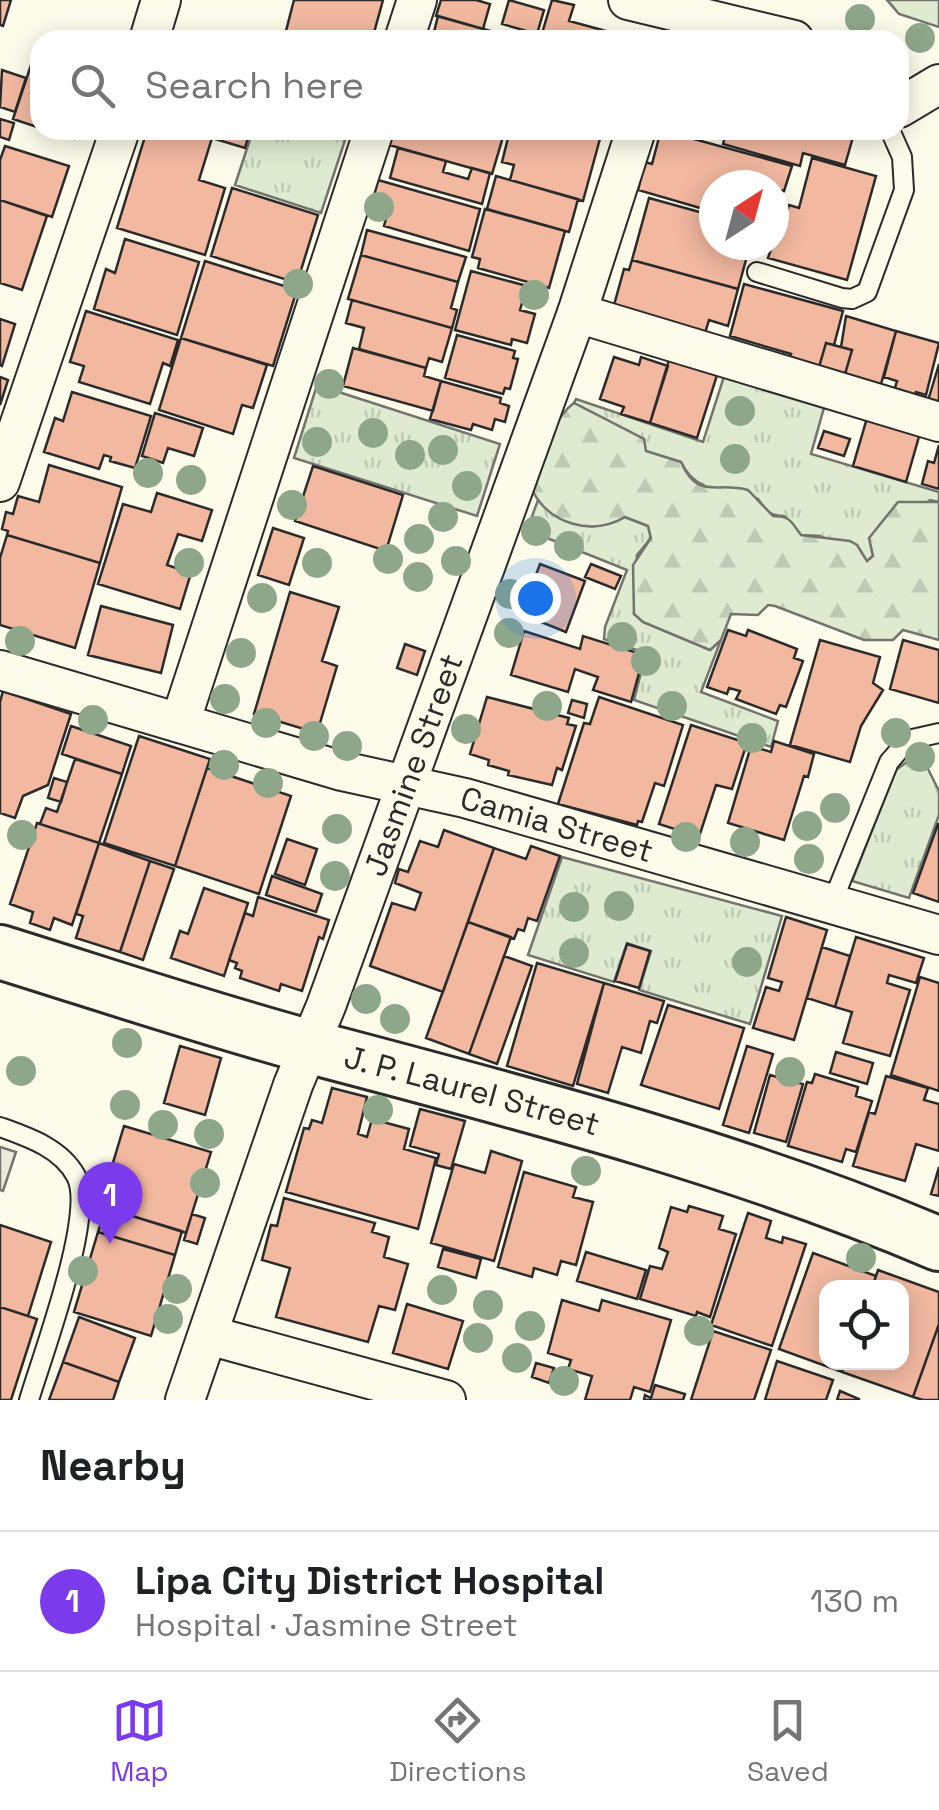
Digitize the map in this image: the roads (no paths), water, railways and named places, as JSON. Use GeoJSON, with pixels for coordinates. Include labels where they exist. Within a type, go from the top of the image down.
{"type":"FeatureCollection","features":[{"type":"Feature","properties":{"kind":"street"},"geometry":{"type":"LineString","coordinates":[[151,30],[161,0]]}},
{"type":"Feature","properties":{"kind":"street"},"geometry":{"type":"LineString","coordinates":[[407,30],[416,0]]}},
{"type":"Feature","properties":{"kind":"street"},"geometry":{"type":"LineString","coordinates":[[628,0],[669,26],[705,30]]}},
{"type":"Feature","properties":{"kind":"street"},"geometry":{"type":"LineString","coordinates":[[909,102],[939,84]]}},
{"type":"Feature","properties":{"kind":"street"},"geometry":{"type":"LineString","coordinates":[[0,482],[117,140]]}},
{"type":"Feature","properties":{"kind":"street"},"geometry":{"type":"LineString","coordinates":[[180,723],[371,140]]}},
{"type":"Feature","properties":{"kind":"street","name":"Jasmine Street"},"geometry":{"type":"LineString","coordinates":[[185,1400],[308,1046],[326,1006],[577,313],[633,140]]}},
{"type":"Feature","properties":{"kind":"street"},"geometry":{"type":"LineString","coordinates":[[577,313],[939,422]]}},
{"type":"Feature","properties":{"kind":"street","name":"Camia Street"},"geometry":{"type":"LineString","coordinates":[[0,670],[342,770],[481,803],[939,935]]}},
{"type":"Feature","properties":{"kind":"street","name":"J. P. Laurel Street"},"geometry":{"type":"LineString","coordinates":[[0,952],[308,1046],[650,1141],[939,1244]]}},
{"type":"Feature","properties":{"kind":"street"},"geometry":{"type":"LineString","coordinates":[[208,1335],[446,1400]]}},
{"type":"Feature","properties":{"kind":"lane"},"geometry":{"type":"LineString","coordinates":[[756,272],[842,298],[852,299],[867,292],[904,190],[902,157],[894,140]]}},
{"type":"Feature","properties":{"kind":"lane"},"geometry":{"type":"LineString","coordinates":[[832,903],[889,762],[908,740],[939,732]]}},
{"type":"Feature","properties":{"kind":"lane"},"geometry":{"type":"LineString","coordinates":[[0,1128],[43,1144],[62,1158],[76,1176],[82,1196],[77,1235],[29,1400]]}},
{"type":"Feature","properties":{"kind":"place","name":"Lipa City District Hospital"},"geometry":{"type":"Point","coordinates":[110,1244]}}]}
